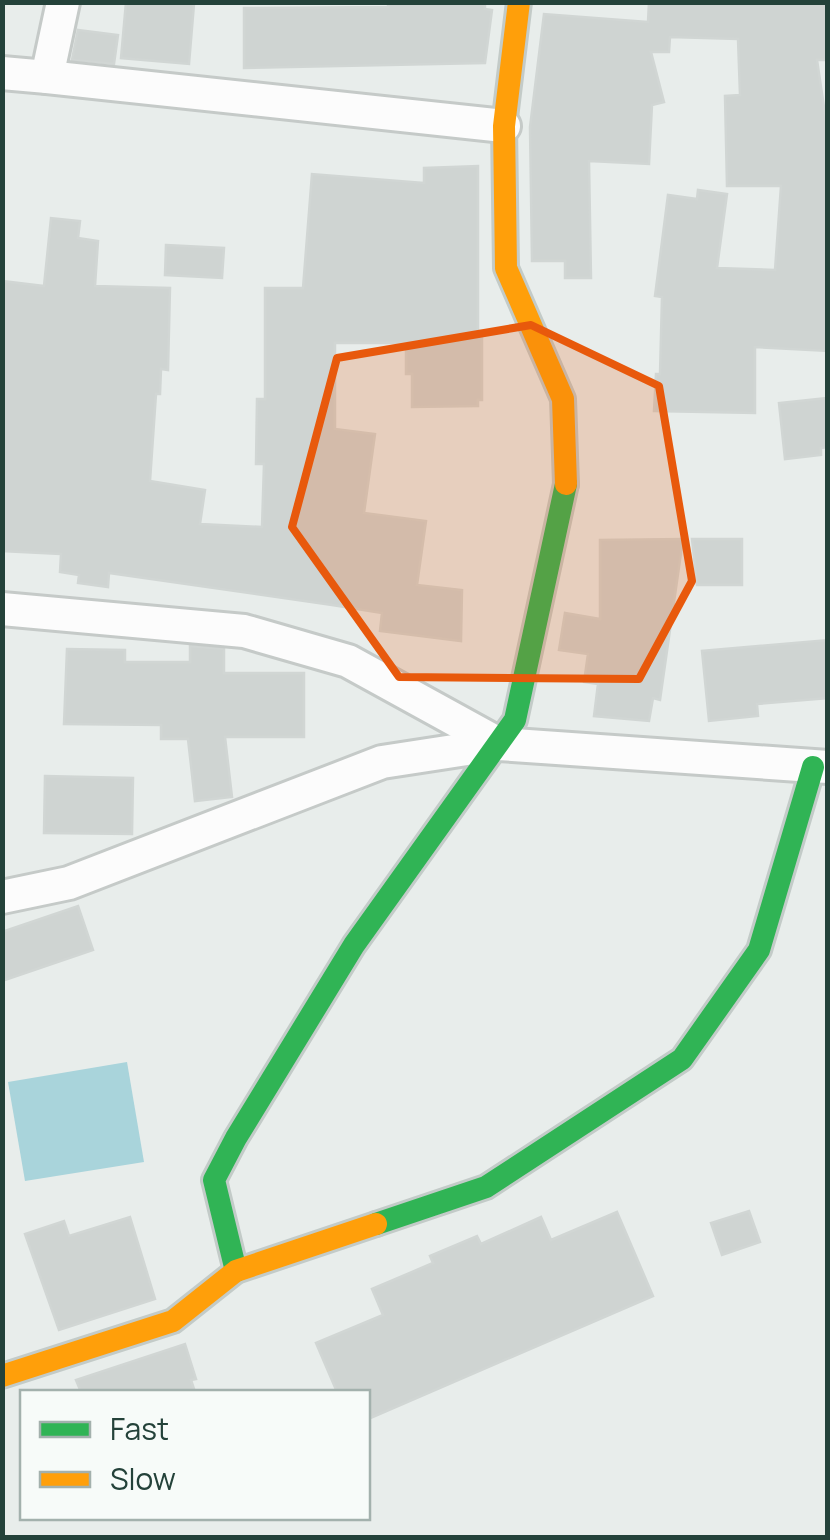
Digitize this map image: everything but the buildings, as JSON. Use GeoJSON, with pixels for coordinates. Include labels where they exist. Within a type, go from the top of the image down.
{"type":"FeatureCollection","features":[{"type":"Feature","properties":{"kind":"street"},"geometry":{"type":"LineString","coordinates":[[47,77],[63,2]]}},
{"type":"Feature","properties":{"kind":"street"},"geometry":{"type":"LineString","coordinates":[[236,1271],[214,1180],[354,945],[515,720],[566,484],[563,399],[506,268],[504,126],[519,2]]}},
{"type":"Feature","properties":{"kind":"street"},"geometry":{"type":"LineString","coordinates":[[2,73],[504,126]]}},
{"type":"Feature","properties":{"kind":"street"},"geometry":{"type":"LineString","coordinates":[[2,609],[244,631],[348,661],[499,744]]}},
{"type":"Feature","properties":{"kind":"street"},"geometry":{"type":"LineString","coordinates":[[2,897],[69,884],[382,762],[499,744],[820,767],[759,950],[682,1059],[486,1187],[236,1271],[173,1321],[2,1376]]}},
{"type":"Feature","properties":{"kind":"highlighted area"},"geometry":{"type":"Polygon","coordinates":[[[531,325],[659,386],[692,581],[639,679],[399,677],[292,527],[337,358],[531,325]]]}},
{"type":"Feature","properties":{"kind":"water"},"geometry":{"type":"Polygon","coordinates":[[[127,1062],[144,1162],[25,1181],[8,1082],[127,1062]]]}},
{"type":"Feature","properties":{"kind":"traffic: fast"},"geometry":{"type":"LineString","coordinates":[[236,1271],[214,1180],[354,945],[515,720],[566,484]]}},
{"type":"Feature","properties":{"kind":"traffic: fast"},"geometry":{"type":"LineString","coordinates":[[376,1224],[486,1187],[682,1059],[759,950],[813,767]]}},
{"type":"Feature","properties":{"kind":"traffic: slow"},"geometry":{"type":"LineString","coordinates":[[519,2],[504,126],[506,268],[563,399],[566,484]]}},
{"type":"Feature","properties":{"kind":"traffic: slow"},"geometry":{"type":"LineString","coordinates":[[2,1376],[173,1321],[236,1271],[376,1224]]}}]}
